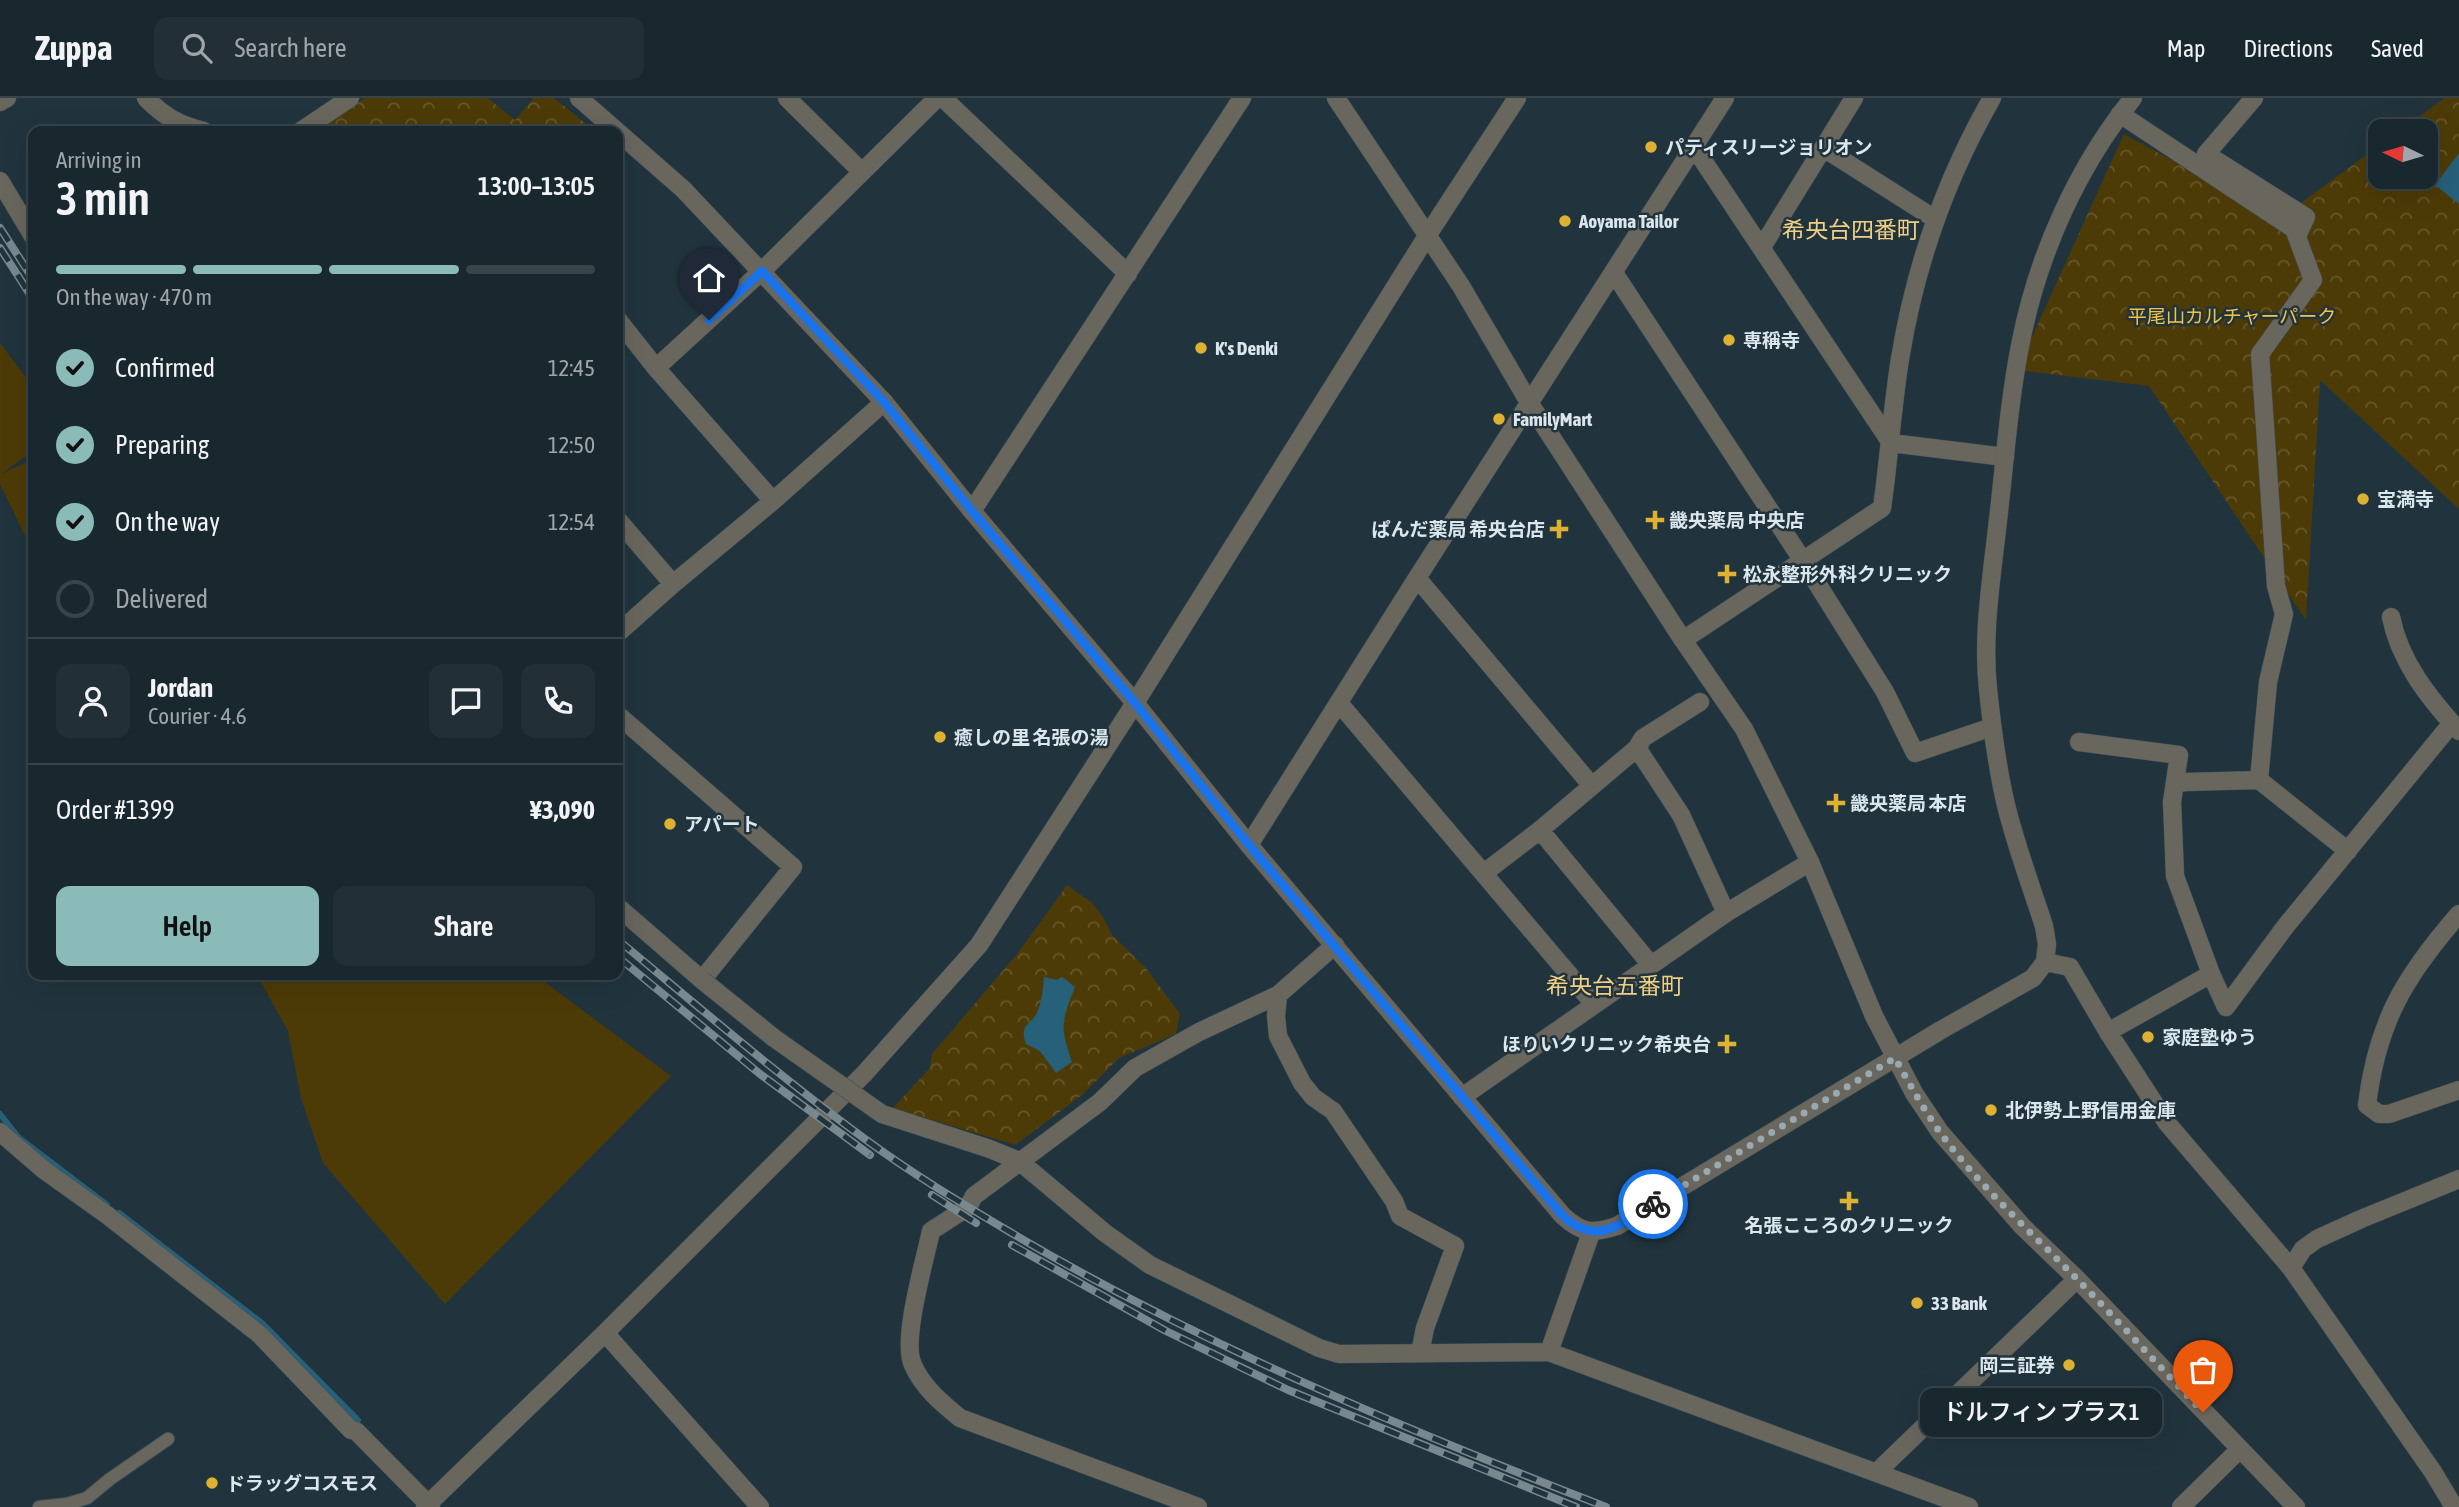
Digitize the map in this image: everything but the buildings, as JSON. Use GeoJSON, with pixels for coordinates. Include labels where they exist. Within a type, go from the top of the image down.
{"type":"FeatureCollection","features":[{"type":"Feature","properties":{"kind":"street"},"geometry":{"type":"LineString","coordinates":[[0,102],[7,98]]}},
{"type":"Feature","properties":{"kind":"street"},"geometry":{"type":"LineString","coordinates":[[146,98],[167,118],[185,126]]}},
{"type":"Feature","properties":{"kind":"street"},"geometry":{"type":"LineString","coordinates":[[579,98],[611,126]]}},
{"type":"Feature","properties":{"kind":"street"},"geometry":{"type":"LineString","coordinates":[[787,98],[862,172]]}},
{"type":"Feature","properties":{"kind":"street"},"geometry":{"type":"LineString","coordinates":[[656,368],[762,271],[937,98]]}},
{"type":"Feature","properties":{"kind":"street"},"geometry":{"type":"LineString","coordinates":[[943,98],[1128,274]]}},
{"type":"Feature","properties":{"kind":"street"},"geometry":{"type":"LineString","coordinates":[[972,511],[1242,98]]}},
{"type":"Feature","properties":{"kind":"street"},"geometry":{"type":"LineString","coordinates":[[1336,98],[1461,286],[1530,404],[1744,729],[1810,862],[1874,1016],[1914,1093],[1940,1132],[2022,1226],[2077,1279],[2295,1507]]}},
{"type":"Feature","properties":{"kind":"street"},"geometry":{"type":"LineString","coordinates":[[0,1132],[44,1170],[107,1215],[259,1334],[428,1506],[864,1074],[979,944],[1135,703],[1427,236],[1517,98]]}},
{"type":"Feature","properties":{"kind":"street"},"geometry":{"type":"LineString","coordinates":[[1249,845],[1726,98]]}},
{"type":"Feature","properties":{"kind":"street"},"geometry":{"type":"LineString","coordinates":[[1762,247],[1825,149],[1854,98]]}},
{"type":"Feature","properties":{"kind":"street"},"geometry":{"type":"LineString","coordinates":[[1683,640],[1882,509],[1899,361],[1917,277],[1935,219],[1958,162],[1992,98]]}},
{"type":"Feature","properties":{"kind":"street"},"geometry":{"type":"LineString","coordinates":[[623,136],[683,189],[884,402],[972,511],[1135,703],[1249,845],[1563,1216],[1574,1226],[1591,1233],[1616,1226],[2033,978],[2045,962],[2047,944],[2044,926],[2006,807],[1992,727],[1987,686],[1987,616],[2021,342],[2048,250],[2081,177],[2133,98]]}},
{"type":"Feature","properties":{"kind":"street"},"geometry":{"type":"LineString","coordinates":[[2254,98],[2206,154],[2306,217],[2297,236]]}},
{"type":"Feature","properties":{"kind":"street"},"geometry":{"type":"LineString","coordinates":[[307,126],[339,101]]}},
{"type":"Feature","properties":{"kind":"street"},"geometry":{"type":"LineString","coordinates":[[2120,114],[2294,229],[2313,280],[2260,354],[2276,586],[2284,614],[2268,682],[2259,780]]}},
{"type":"Feature","properties":{"kind":"street"},"geometry":{"type":"LineString","coordinates":[[1694,147],[1891,443],[2005,457]]}},
{"type":"Feature","properties":{"kind":"street"},"geometry":{"type":"LineString","coordinates":[[1825,149],[1935,219]]}},
{"type":"Feature","properties":{"kind":"street"},"geometry":{"type":"LineString","coordinates":[[0,181],[28,228]]}},
{"type":"Feature","properties":{"kind":"street"},"geometry":{"type":"LineString","coordinates":[[1614,273],[1803,561],[1885,692],[1915,753],[1992,727]]}},
{"type":"Feature","properties":{"kind":"street"},"geometry":{"type":"LineString","coordinates":[[623,326],[656,368],[773,501]]}},
{"type":"Feature","properties":{"kind":"street"},"geometry":{"type":"LineString","coordinates":[[623,629],[884,402]]}},
{"type":"Feature","properties":{"kind":"street"},"geometry":{"type":"LineString","coordinates":[[623,526],[673,584]]}},
{"type":"Feature","properties":{"kind":"street"},"geometry":{"type":"LineString","coordinates":[[1417,579],[1592,786]]}},
{"type":"Feature","properties":{"kind":"street"},"geometry":{"type":"LineString","coordinates":[[2079,742],[2179,755],[2172,802],[2175,876],[2226,1007],[2285,928],[2348,851],[2456,727],[2426,692],[2405,660],[2391,617]]}},
{"type":"Feature","properties":{"kind":"street"},"geometry":{"type":"LineString","coordinates":[[1485,873],[1540,831],[1637,748],[1643,738],[1700,702]]}},
{"type":"Feature","properties":{"kind":"street"},"geometry":{"type":"LineString","coordinates":[[1339,703],[1594,1004]]}},
{"type":"Feature","properties":{"kind":"street"},"geometry":{"type":"LineString","coordinates":[[623,719],[793,867],[702,980]]}},
{"type":"Feature","properties":{"kind":"street"},"geometry":{"type":"LineString","coordinates":[[1637,748],[1681,815],[1726,913]]}},
{"type":"Feature","properties":{"kind":"street"},"geometry":{"type":"LineString","coordinates":[[2175,784],[2259,780],[2348,851]]}},
{"type":"Feature","properties":{"kind":"street"},"geometry":{"type":"LineString","coordinates":[[1540,831],[1651,965]]}},
{"type":"Feature","properties":{"kind":"street"},"geometry":{"type":"LineString","coordinates":[[1462,1097],[1726,913],[1810,862]]}},
{"type":"Feature","properties":{"kind":"street"},"geometry":{"type":"LineString","coordinates":[[623,911],[774,1038],[882,1114],[1019,1161],[1105,1233],[1150,1265],[1320,1348],[1339,1354],[1549,1352],[1969,1507]]}},
{"type":"Feature","properties":{"kind":"street"},"geometry":{"type":"LineString","coordinates":[[2459,914],[2418,963],[2392,1007],[2378,1047],[2367,1105],[2379,1114],[2389,1114],[2459,1090]]}},
{"type":"Feature","properties":{"kind":"street"},"geometry":{"type":"LineString","coordinates":[[1198,1507],[960,1418],[928,1390],[911,1363],[909,1345],[931,1231],[968,1207],[974,1196],[1100,1102],[1135,1068],[1199,1032],[1278,995],[1335,945]]}},
{"type":"Feature","properties":{"kind":"street"},"geometry":{"type":"LineString","coordinates":[[2045,962],[2070,967],[2167,1123],[2291,1268],[2439,1481],[2454,1507]]}},
{"type":"Feature","properties":{"kind":"street"},"geometry":{"type":"LineString","coordinates":[[2108,1032],[2211,974]]}},
{"type":"Feature","properties":{"kind":"street"},"geometry":{"type":"LineString","coordinates":[[1278,995],[1278,1036],[1302,1083],[1313,1097],[1333,1111],[1394,1201],[1400,1216],[1455,1246],[1425,1328],[1420,1353]]}},
{"type":"Feature","properties":{"kind":"street"},"geometry":{"type":"LineString","coordinates":[[2291,1268],[2303,1249],[2317,1239],[2459,1179]]}},
{"type":"Feature","properties":{"kind":"street"},"geometry":{"type":"LineString","coordinates":[[1549,1352],[1591,1233]]}},
{"type":"Feature","properties":{"kind":"street"},"geometry":{"type":"LineString","coordinates":[[1877,1472],[2077,1279]]}},
{"type":"Feature","properties":{"kind":"street"},"geometry":{"type":"LineString","coordinates":[[605,1333],[760,1507]]}},
{"type":"Feature","properties":{"kind":"street"},"geometry":{"type":"LineString","coordinates":[[2181,1507],[2239,1450]]}},
{"type":"Feature","properties":{"kind":"lane"},"geometry":{"type":"LineString","coordinates":[[39,1507],[67,1504],[87,1498],[168,1439]]}},
{"type":"Feature","properties":{"kind":"green space"},"geometry":{"type":"Polygon","coordinates":[[[365,98],[488,98],[515,120],[534,98],[554,98],[589,126],[324,126],[365,98]]]}},
{"type":"Feature","properties":{"kind":"green space","name":"平尾山カルチャーパーク"},"geometry":{"type":"Polygon","coordinates":[[[2445,98],[2459,98],[2459,509],[2320,380],[2306,620],[2149,386],[2017,370],[2124,134],[2279,219],[2368,154],[2368,189],[2438,189],[2438,119],[2416,119],[2445,98]]]}},
{"type":"Feature","properties":{"kind":"green space"},"geometry":{"type":"Polygon","coordinates":[[[0,343],[28,380],[28,455],[1,474],[28,461],[28,542],[0,484],[0,343]]]}},
{"type":"Feature","properties":{"kind":"green space"},"geometry":{"type":"Polygon","coordinates":[[[1067,885],[1092,903],[1112,935],[1146,968],[1180,1014],[1176,1034],[1119,1058],[1082,1095],[1015,1145],[893,1108],[930,1068],[932,1054],[1018,953],[1067,885]]]}},
{"type":"Feature","properties":{"kind":"green space"},"geometry":{"type":"Polygon","coordinates":[[[260,980],[542,980],[671,1076],[445,1304],[323,1163],[301,1098],[288,1031],[260,980]]]}},
{"type":"Feature","properties":{"kind":"water"},"geometry":{"type":"Polygon","coordinates":[[[2459,153],[2459,204],[2438,187],[2438,181],[2459,153]]]}},
{"type":"Feature","properties":{"kind":"water"},"geometry":{"type":"Polygon","coordinates":[[[1044,977],[1057,980],[1062,977],[1075,987],[1064,1024],[1065,1040],[1072,1062],[1056,1073],[1040,1051],[1026,1044],[1024,1037],[1025,1028],[1036,1015],[1039,1006],[1044,977]]]}},
{"type":"Feature","properties":{"kind":"waterway"},"geometry":{"type":"LineString","coordinates":[[0,1114],[19,1138],[107,1205]]}},
{"type":"Feature","properties":{"kind":"waterway"},"geometry":{"type":"LineString","coordinates":[[119,1213],[263,1324],[358,1420]]}},
{"type":"Feature","properties":{"kind":"railway"},"geometry":{"type":"LineString","coordinates":[[0,228],[28,271]]}},
{"type":"Feature","properties":{"kind":"railway"},"geometry":{"type":"LineString","coordinates":[[0,248],[28,291]]}},
{"type":"Feature","properties":{"kind":"railway"},"geometry":{"type":"LineString","coordinates":[[623,944],[740,1041],[882,1152],[1010,1232],[1154,1311],[1302,1382],[1606,1507]]}},
{"type":"Feature","properties":{"kind":"railway"},"geometry":{"type":"LineString","coordinates":[[623,961],[760,1074],[870,1155]]}},
{"type":"Feature","properties":{"kind":"railway"},"geometry":{"type":"LineString","coordinates":[[932,1195],[976,1223]]}},
{"type":"Feature","properties":{"kind":"railway"},"geometry":{"type":"LineString","coordinates":[[1012,1245],[1166,1331],[1288,1390],[1576,1507]]}},
{"type":"Feature","properties":{"kind":"way so far"},"geometry":{"type":"LineString","coordinates":[[1653,1204],[1895,1058],[1914,1093],[1962,1160],[2022,1226],[2077,1279],[2203,1412]]}},
{"type":"Feature","properties":{"kind":"place","name":"パティスリージョリオン"},"geometry":{"type":"Point","coordinates":[1651,147]}},
{"type":"Feature","properties":{"kind":"place","name":"Aoyama Tailor"},"geometry":{"type":"Point","coordinates":[1565,221]}},
{"type":"Feature","properties":{"kind":"place","name":"専稱寺"},"geometry":{"type":"Point","coordinates":[1729,340]}},
{"type":"Feature","properties":{"kind":"place","name":"K's Denki"},"geometry":{"type":"Point","coordinates":[1201,348]}},
{"type":"Feature","properties":{"kind":"place","name":"FamilyMart"},"geometry":{"type":"Point","coordinates":[1499,419]}},
{"type":"Feature","properties":{"kind":"place","name":"宝満寺"},"geometry":{"type":"Point","coordinates":[2363,499]}},
{"type":"Feature","properties":{"kind":"place","name":"畿央薬局 中央店"},"geometry":{"type":"Point","coordinates":[1655,520]}},
{"type":"Feature","properties":{"kind":"place","name":"ぱんだ薬局 希央台店"},"geometry":{"type":"Point","coordinates":[1559,529]}},
{"type":"Feature","properties":{"kind":"place","name":"松永整形外科クリニック"},"geometry":{"type":"Point","coordinates":[1727,574]}},
{"type":"Feature","properties":{"kind":"place","name":"癒しの里 名張の湯"},"geometry":{"type":"Point","coordinates":[940,737]}},
{"type":"Feature","properties":{"kind":"place","name":"畿央薬局 本店"},"geometry":{"type":"Point","coordinates":[1836,803]}},
{"type":"Feature","properties":{"kind":"place","name":"アパート"},"geometry":{"type":"Point","coordinates":[670,824]}},
{"type":"Feature","properties":{"kind":"place","name":"家庭塾ゆう"},"geometry":{"type":"Point","coordinates":[2148,1037]}},
{"type":"Feature","properties":{"kind":"place","name":"ほりいクリニック希央台"},"geometry":{"type":"Point","coordinates":[1727,1044]}},
{"type":"Feature","properties":{"kind":"place","name":"北伊勢上野信用金庫"},"geometry":{"type":"Point","coordinates":[1991,1110]}},
{"type":"Feature","properties":{"kind":"place","name":"名張こころのクリニック"},"geometry":{"type":"Point","coordinates":[1849,1201]}},
{"type":"Feature","properties":{"kind":"place","name":"33 Bank"},"geometry":{"type":"Point","coordinates":[1917,1303]}},
{"type":"Feature","properties":{"kind":"place","name":"岡三証券"},"geometry":{"type":"Point","coordinates":[2069,1365]}},
{"type":"Feature","properties":{"kind":"place","name":"ドルフィン プラス1"},"geometry":{"type":"Point","coordinates":[2203,1412]}},
{"type":"Feature","properties":{"kind":"place","name":"ドラッグコスモス"},"geometry":{"type":"Point","coordinates":[212,1483]}},
{"type":"Feature","properties":{"kind":"district","name":"希央台四番町"},"geometry":{"type":"Point","coordinates":[1851,230]}},
{"type":"Feature","properties":{"kind":"district","name":"希央台五番町"},"geometry":{"type":"Point","coordinates":[1615,986]}},
{"type":"Feature","properties":{"kind":"route"},"geometry":{"type":"LineString","coordinates":[[709,320],[762,271],[884,402],[972,511],[1135,703],[1249,845],[1563,1216],[1574,1226],[1591,1233],[1616,1226],[1653,1204]]}}]}
